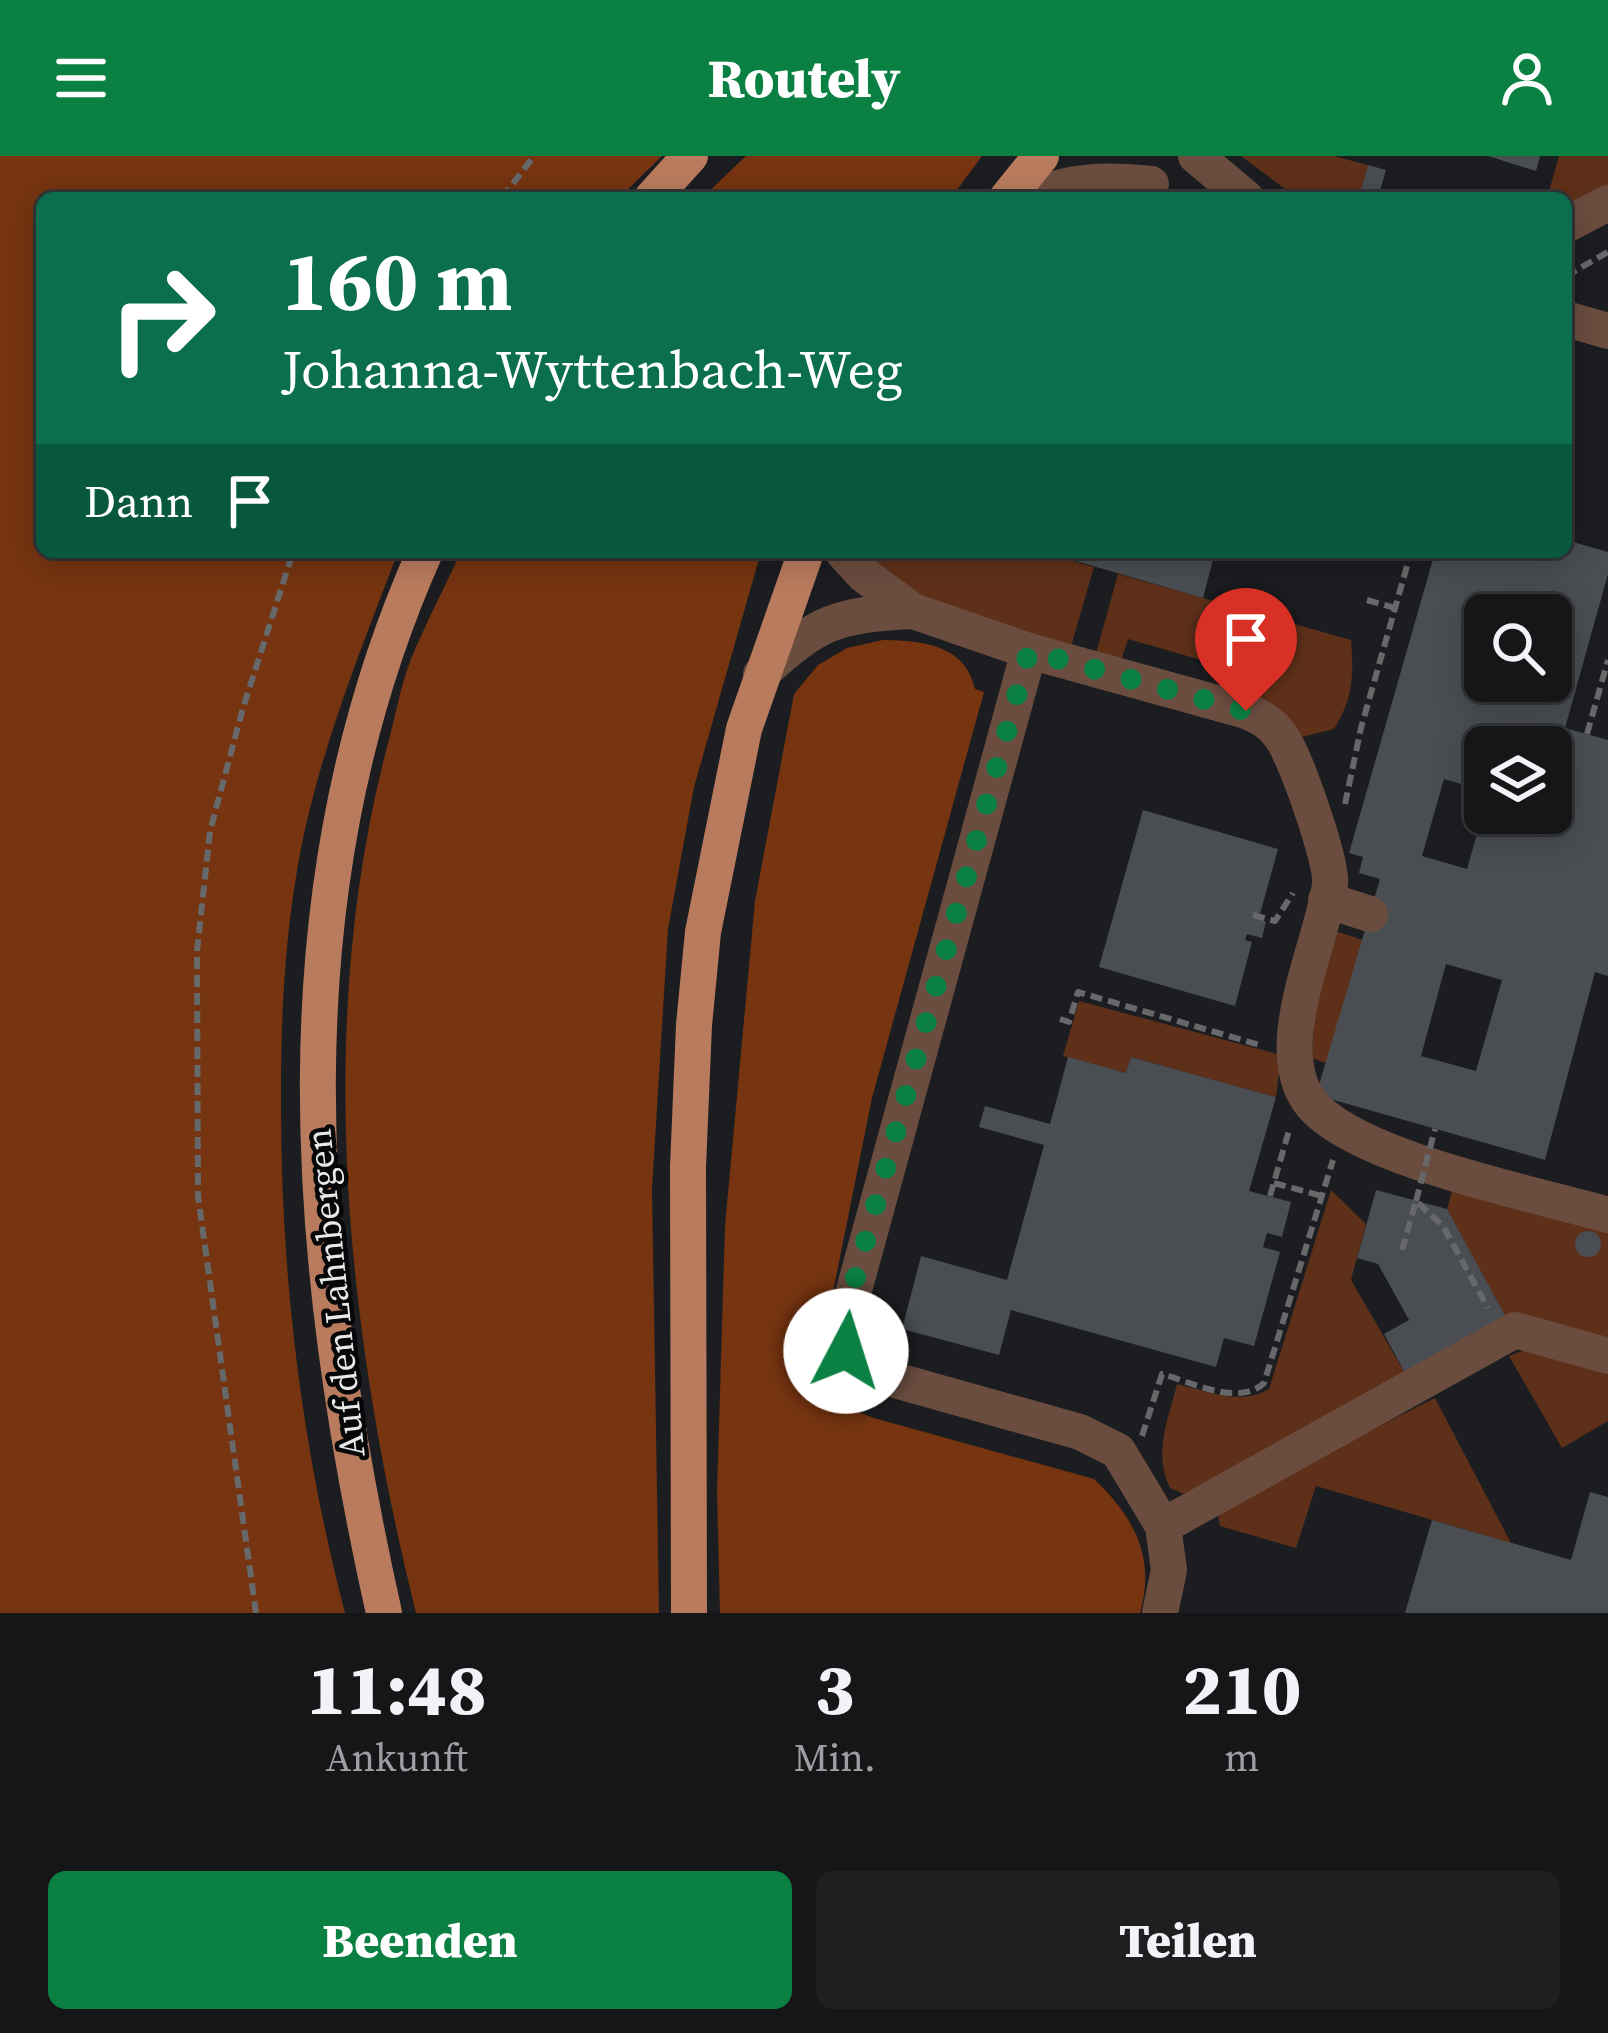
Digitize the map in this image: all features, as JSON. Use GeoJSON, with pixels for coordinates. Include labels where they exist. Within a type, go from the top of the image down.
{"type":"FeatureCollection","features":[{"type":"Feature","properties":{"kind":"main road"},"geometry":{"type":"LineString","coordinates":[[657,192],[690,156]]}},
{"type":"Feature","properties":{"kind":"main road"},"geometry":{"type":"LineString","coordinates":[[1012,192],[1042,156]]}},
{"type":"Feature","properties":{"kind":"main road","name":"Auf den Lahnbergen"},"geometry":{"type":"LineString","coordinates":[[384,1613],[360,1507],[326,1275],[316,1148],[318,1015],[334,876],[361,738],[392,630],[422,558]]}},
{"type":"Feature","properties":{"kind":"main road"},"geometry":{"type":"LineString","coordinates":[[689,1613],[688,1167],[703,932],[744,729],[804,558]]}},
{"type":"Feature","properties":{"kind":"street"},"geometry":{"type":"LineString","coordinates":[[1113,156],[1164,191]]}},
{"type":"Feature","properties":{"kind":"street"},"geometry":{"type":"LineString","coordinates":[[1196,156],[1239,192]]}},
{"type":"Feature","properties":{"kind":"street"},"geometry":{"type":"LineString","coordinates":[[1047,192],[1073,183],[1120,181],[1164,191]]}},
{"type":"Feature","properties":{"kind":"street"},"geometry":{"type":"LineString","coordinates":[[1572,222],[1608,203]]}},
{"type":"Feature","properties":{"kind":"street"},"geometry":{"type":"LineString","coordinates":[[1572,321],[1608,331]]}},
{"type":"Feature","properties":{"kind":"street"},"geometry":{"type":"LineString","coordinates":[[848,558],[913,611],[1029,651],[1246,711],[1272,725],[1290,751],[1330,870],[1313,892],[1299,996],[1296,1053],[1307,1098],[1318,1112],[1380,1149],[1608,1215]]}},
{"type":"Feature","properties":{"kind":"street"},"geometry":{"type":"LineString","coordinates":[[761,674],[824,623],[852,614],[913,611]]}},
{"type":"Feature","properties":{"kind":"street"},"geometry":{"type":"LineString","coordinates":[[1029,651],[842,1334],[846,1351],[856,1361],[891,1379],[1102,1440],[1118,1451],[1148,1499],[1169,1570],[1160,1613]]}},
{"type":"Feature","properties":{"kind":"street"},"geometry":{"type":"LineString","coordinates":[[1313,892],[1370,914]]}},
{"type":"Feature","properties":{"kind":"street"},"geometry":{"type":"LineString","coordinates":[[1148,1499],[1459,1361],[1515,1330],[1608,1357]]}},
{"type":"Feature","properties":{"kind":"path"},"geometry":{"type":"LineString","coordinates":[[507,192],[534,156]]}},
{"type":"Feature","properties":{"kind":"path"},"geometry":{"type":"LineString","coordinates":[[1572,273],[1608,252]]}},
{"type":"Feature","properties":{"kind":"path"},"geometry":{"type":"LineString","coordinates":[[256,1613],[198,1196],[197,951],[210,831],[291,558]]}},
{"type":"Feature","properties":{"kind":"path"},"geometry":{"type":"LineString","coordinates":[[1344,812],[1361,728],[1409,558]]}},
{"type":"Feature","properties":{"kind":"path"},"geometry":{"type":"LineString","coordinates":[[1367,600],[1395,608]]}},
{"type":"Feature","properties":{"kind":"path"},"geometry":{"type":"LineString","coordinates":[[1587,734],[1608,660]]}},
{"type":"Feature","properties":{"kind":"path"},"geometry":{"type":"LineString","coordinates":[[1253,915],[1276,921],[1313,892]]}},
{"type":"Feature","properties":{"kind":"path"},"geometry":{"type":"LineString","coordinates":[[1060,1019],[1069,1022],[1078,992],[1296,1053]]}},
{"type":"Feature","properties":{"kind":"path"},"geometry":{"type":"LineString","coordinates":[[1270,1196],[1293,1118]]}},
{"type":"Feature","properties":{"kind":"path"},"geometry":{"type":"LineString","coordinates":[[1148,1499],[1162,1374],[1238,1394],[1264,1383],[1342,1128]]}},
{"type":"Feature","properties":{"kind":"path"},"geometry":{"type":"LineString","coordinates":[[1402,1250],[1435,1129]]}},
{"type":"Feature","properties":{"kind":"path"},"geometry":{"type":"LineString","coordinates":[[1274,1183],[1322,1196]]}},
{"type":"Feature","properties":{"kind":"path"},"geometry":{"type":"LineString","coordinates":[[1416,1201],[1443,1226],[1503,1336]]}},
{"type":"Feature","properties":{"kind":"shaded area"},"geometry":{"type":"Polygon","coordinates":[[[0,156],[662,156],[625,192],[36,192],[36,558],[396,558],[342,701],[305,829],[292,903],[282,1016],[282,1157],[289,1289],[316,1484],[345,1613],[0,1613],[0,156]]]}},
{"type":"Feature","properties":{"kind":"shaded area"},"geometry":{"type":"Polygon","coordinates":[[[746,156],[982,156],[955,192],[708,192],[746,156]]]}},
{"type":"Feature","properties":{"kind":"shaded area"},"geometry":{"type":"Polygon","coordinates":[[[1241,156],[1334,156],[1368,165],[1360,192],[1289,192],[1241,156]]]}},
{"type":"Feature","properties":{"kind":"shaded area"},"geometry":{"type":"Polygon","coordinates":[[[1559,156],[1608,156],[1608,189],[1572,209],[1572,192],[1549,192],[1559,156]]]}},
{"type":"Feature","properties":{"kind":"shaded area"},"geometry":{"type":"Polygon","coordinates":[[[458,558],[759,558],[694,787],[668,929],[652,1188],[659,1613],[416,1613],[372,1400],[357,1291],[345,1071],[364,854],[401,692],[458,558]]]}},
{"type":"Feature","properties":{"kind":"shaded area"},"geometry":{"type":"Polygon","coordinates":[[[862,558],[1062,558],[1094,567],[1070,650],[928,600],[862,558]]]}},
{"type":"Feature","properties":{"kind":"shaded area"},"geometry":{"type":"Polygon","coordinates":[[[1118,574],[1351,640],[1351,686],[1334,729],[1298,738],[1254,703],[1261,677],[1128,639],[1120,664],[1095,657],[1118,574]]]}},
{"type":"Feature","properties":{"kind":"shaded area"},"geometry":{"type":"Polygon","coordinates":[[[883,640],[927,644],[952,654],[970,674],[975,689],[984,692],[872,1098],[815,1381],[845,1407],[874,1418],[1094,1479],[1120,1508],[1138,1539],[1145,1574],[1140,1613],[720,1613],[717,1492],[725,1226],[755,901],[794,694],[818,665],[847,648],[883,640]]]}},
{"type":"Feature","properties":{"kind":"shaded area"},"geometry":{"type":"Polygon","coordinates":[[[1335,931],[1363,940],[1328,1064],[1312,1058],[1315,1007],[1335,931]]]}},
{"type":"Feature","properties":{"kind":"shaded area"},"geometry":{"type":"Polygon","coordinates":[[[1079,1001],[1281,1055],[1276,1097],[1131,1057],[1126,1073],[1063,1056],[1079,1001]]]}},
{"type":"Feature","properties":{"kind":"shaded area"},"geometry":{"type":"Polygon","coordinates":[[[1455,1178],[1608,1223],[1608,1347],[1507,1319],[1447,1210],[1455,1178]]]}},
{"type":"Feature","properties":{"kind":"shaded area"},"geometry":{"type":"Polygon","coordinates":[[[1331,1190],[1366,1224],[1351,1280],[1406,1375],[1184,1494],[1170,1488],[1162,1449],[1177,1384],[1236,1397],[1269,1389],[1331,1190]]]}},
{"type":"Feature","properties":{"kind":"shaded area"},"geometry":{"type":"Polygon","coordinates":[[[1525,1350],[1608,1374],[1608,1421],[1562,1448],[1509,1356],[1525,1350]]]}},
{"type":"Feature","properties":{"kind":"shaded area"},"geometry":{"type":"Polygon","coordinates":[[[1435,1398],[1511,1543],[1316,1486],[1296,1548],[1220,1526],[1217,1508],[1435,1398]]]}},
{"type":"Feature","properties":{"kind":"building"},"geometry":{"type":"Polygon","coordinates":[[[1488,156],[1540,156],[1536,171],[1488,156]]]}},
{"type":"Feature","properties":{"kind":"building"},"geometry":{"type":"Polygon","coordinates":[[[1368,165],[1386,170],[1380,192],[1360,192],[1368,165]]]}},
{"type":"Feature","properties":{"kind":"building"},"geometry":{"type":"Polygon","coordinates":[[[1572,542],[1608,552],[1608,574],[1566,726],[1464,726],[1464,785],[1444,779],[1422,856],[1467,869],[1477,834],[1572,834],[1572,730],[1608,740],[1608,976],[1595,972],[1545,1160],[1316,1095],[1380,879],[1359,873],[1363,857],[1349,853],[1433,558],[1572,558],[1572,542]],[[1446,964],[1421,1056],[1476,1071],[1502,980],[1446,964]]]}},
{"type":"Feature","properties":{"kind":"building"},"geometry":{"type":"Polygon","coordinates":[[[1066,558],[1213,558],[1203,598],[1066,558]]]}},
{"type":"Feature","properties":{"kind":"building"},"geometry":{"type":"Polygon","coordinates":[[[1143,810],[1278,849],[1260,914],[1253,915],[1266,922],[1262,938],[1247,934],[1245,940],[1252,942],[1235,1006],[1099,967],[1143,810]]]}},
{"type":"Feature","properties":{"kind":"building"},"geometry":{"type":"Polygon","coordinates":[[[1068,1057],[1126,1073],[1131,1057],[1276,1097],[1249,1191],[1291,1202],[1282,1237],[1267,1233],[1263,1247],[1280,1252],[1254,1346],[1224,1338],[1216,1367],[1011,1310],[999,1355],[902,1329],[921,1256],[1007,1280],[1044,1145],[979,1127],[985,1106],[1050,1124],[1068,1057]]]}},
{"type":"Feature","properties":{"kind":"building"},"geometry":{"type":"Polygon","coordinates":[[[1376,1190],[1447,1209],[1507,1319],[1406,1375],[1384,1334],[1409,1320],[1378,1264],[1357,1258],[1376,1190]]]}},
{"type":"Feature","properties":{"kind":"building"},"geometry":{"type":"Polygon","coordinates":[[[1588,1231],[1601,1244],[1588,1257],[1575,1244],[1588,1231]]]}},
{"type":"Feature","properties":{"kind":"building"},"geometry":{"type":"Polygon","coordinates":[[[1590,1492],[1608,1497],[1608,1613],[1405,1613],[1432,1520],[1571,1560],[1590,1492]]]}},
{"type":"Feature","properties":{"kind":"route"},"geometry":{"type":"LineString","coordinates":[[846,1351],[844,1319],[1029,651],[1246,711]]}}]}
